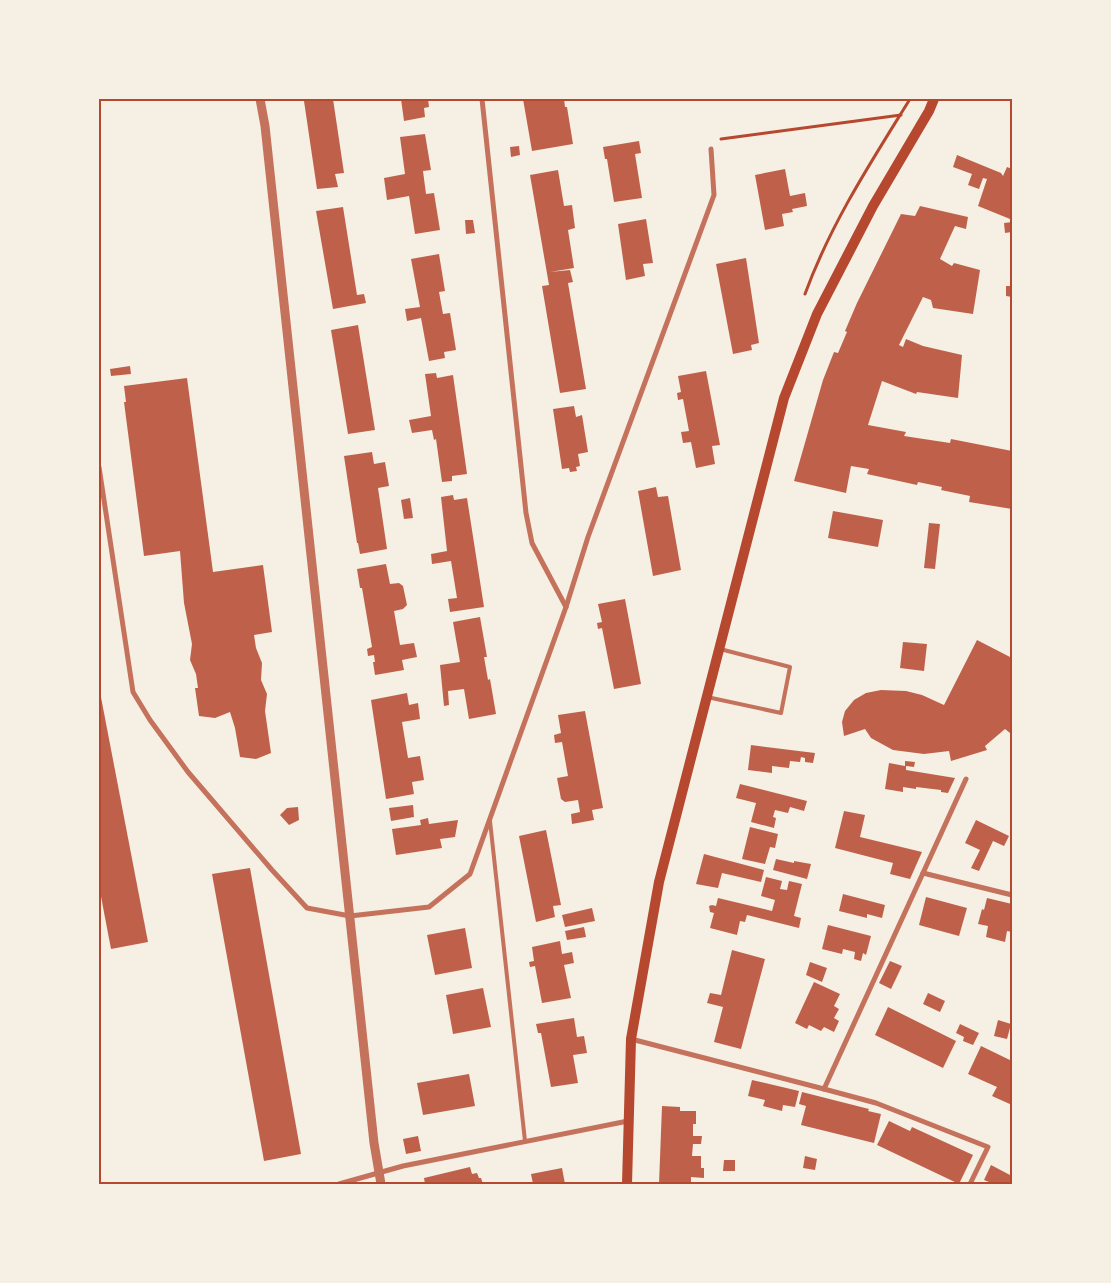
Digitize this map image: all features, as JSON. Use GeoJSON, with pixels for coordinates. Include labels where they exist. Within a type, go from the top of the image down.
{"type":"FeatureCollection","features":[{"type":"Feature","properties":{"kind":"main road"},"geometry":{"type":"LineString","coordinates":[[627,1184],[631,1039],[659,882],[784,398],[817,314],[873,206],[934,99]]}},
{"type":"Feature","properties":{"kind":"street"},"geometry":{"type":"LineString","coordinates":[[260,99],[267,146],[378,1172],[381,1184]]}},
{"type":"Feature","properties":{"kind":"street"},"geometry":{"type":"LineString","coordinates":[[482,99],[526,513],[532,543],[566,607]]}},
{"type":"Feature","properties":{"kind":"street"},"geometry":{"type":"LineString","coordinates":[[99,467],[133,692],[150,720],[188,772],[307,908],[350,916],[429,907],[470,874],[566,607],[588,537],[714,195],[711,150]]}},
{"type":"Feature","properties":{"kind":"street"},"geometry":{"type":"LineString","coordinates":[[824,1089],[966,779]]}},
{"type":"Feature","properties":{"kind":"street"},"geometry":{"type":"LineString","coordinates":[[923,873],[1012,895]]}},
{"type":"Feature","properties":{"kind":"street"},"geometry":{"type":"LineString","coordinates":[[631,1039],[876,1103],[988,1146],[970,1184]]}},
{"type":"Feature","properties":{"kind":"street"},"geometry":{"type":"LineString","coordinates":[[339,1184],[378,1172],[628,1121]]}},
{"type":"Feature","properties":{"kind":"lane"},"geometry":{"type":"LineString","coordinates":[[707,697],[781,713],[790,667],[720,649]]}},
{"type":"Feature","properties":{"kind":"lane"},"geometry":{"type":"LineString","coordinates":[[490,816],[525,1141]]}},
{"type":"Feature","properties":{"kind":"path"},"geometry":{"type":"LineString","coordinates":[[711,150],[723,137],[928,111]]}},
{"type":"Feature","properties":{"kind":"building"},"geometry":{"type":"Polygon","coordinates":[[[333,99],[344,173],[335,174],[338,187],[317,189],[304,101],[333,99]]]}},
{"type":"Feature","properties":{"kind":"building"},"geometry":{"type":"Polygon","coordinates":[[[401,99],[428,99],[429,107],[424,108],[425,117],[404,121],[401,99]]]}},
{"type":"Feature","properties":{"kind":"building"},"geometry":{"type":"Polygon","coordinates":[[[523,99],[564,99],[573,144],[532,151],[523,99]]]}},
{"type":"Feature","properties":{"kind":"building"},"geometry":{"type":"Polygon","coordinates":[[[425,134],[431,170],[423,171],[426,194],[434,193],[440,230],[415,234],[409,196],[387,200],[384,178],[405,174],[400,137],[425,134]]]}},
{"type":"Feature","properties":{"kind":"building"},"geometry":{"type":"Polygon","coordinates":[[[639,141],[641,153],[635,154],[642,198],[614,202],[607,159],[605,159],[603,147],[639,141]]]}},
{"type":"Feature","properties":{"kind":"building"},"geometry":{"type":"Polygon","coordinates":[[[519,146],[520,155],[511,157],[510,147],[519,146]]]}},
{"type":"Feature","properties":{"kind":"building"},"geometry":{"type":"Polygon","coordinates":[[[957,155],[1001,173],[1003,176],[1007,167],[1012,169],[1012,211],[1010,219],[978,206],[987,179],[983,178],[979,189],[968,185],[972,174],[953,167],[957,155]]]}},
{"type":"Feature","properties":{"kind":"building"},"geometry":{"type":"Polygon","coordinates":[[[785,169],[790,196],[805,193],[807,206],[792,209],[793,212],[782,214],[784,226],[765,230],[755,175],[785,169]]]}},
{"type":"Feature","properties":{"kind":"building"},"geometry":{"type":"Polygon","coordinates":[[[558,170],[564,206],[572,205],[575,228],[568,230],[574,268],[550,272],[570,270],[573,282],[568,283],[586,389],[560,393],[542,286],[549,285],[530,175],[558,170]]]}},
{"type":"Feature","properties":{"kind":"building"},"geometry":{"type":"Polygon","coordinates":[[[920,206],[968,217],[966,229],[955,226],[940,259],[952,266],[954,263],[980,270],[973,314],[933,308],[931,300],[923,297],[899,345],[903,347],[906,339],[923,346],[962,355],[958,398],[917,392],[916,394],[882,381],[868,425],[906,432],[904,436],[950,443],[951,439],[1012,451],[1012,509],[969,502],[970,496],[941,490],[942,487],[918,482],[917,485],[867,474],[869,469],[851,466],[846,493],[794,481],[823,380],[834,352],[838,353],[857,303],[901,214],[915,216],[920,206]]]}},
{"type":"Feature","properties":{"kind":"building"},"geometry":{"type":"Polygon","coordinates":[[[343,207],[357,295],[364,294],[366,303],[333,309],[316,211],[343,207]]]}},
{"type":"Feature","properties":{"kind":"building"},"geometry":{"type":"Polygon","coordinates":[[[646,219],[653,263],[643,264],[645,276],[626,280],[618,224],[646,219]]]}},
{"type":"Feature","properties":{"kind":"building"},"geometry":{"type":"Polygon","coordinates":[[[465,220],[473,220],[475,233],[466,234],[465,220]]]}},
{"type":"Feature","properties":{"kind":"building"},"geometry":{"type":"Polygon","coordinates":[[[1012,222],[1012,232],[1005,233],[1004,223],[1012,222]]]}},
{"type":"Feature","properties":{"kind":"building"},"geometry":{"type":"Polygon","coordinates":[[[439,254],[445,291],[439,292],[443,314],[450,313],[456,350],[444,352],[445,358],[429,361],[421,318],[407,321],[405,309],[420,307],[411,259],[439,254]]]}},
{"type":"Feature","properties":{"kind":"building"},"geometry":{"type":"Polygon","coordinates":[[[746,258],[759,343],[751,345],[752,350],[733,354],[716,264],[746,258]]]}},
{"type":"Feature","properties":{"kind":"building"},"geometry":{"type":"Polygon","coordinates":[[[1006,286],[1012,286],[1012,297],[1006,296],[1006,286]]]}},
{"type":"Feature","properties":{"kind":"building"},"geometry":{"type":"Polygon","coordinates":[[[358,325],[375,430],[348,434],[331,330],[358,325]]]}},
{"type":"Feature","properties":{"kind":"building"},"geometry":{"type":"Polygon","coordinates":[[[130,366],[131,374],[111,376],[110,369],[130,366]]]}},
{"type":"Feature","properties":{"kind":"building"},"geometry":{"type":"Polygon","coordinates":[[[706,371],[720,445],[712,446],[715,464],[696,468],[691,442],[683,443],[681,432],[689,431],[683,399],[678,400],[677,393],[681,392],[678,376],[706,371]]]}},
{"type":"Feature","properties":{"kind":"building"},"geometry":{"type":"Polygon","coordinates":[[[436,373],[437,378],[453,375],[467,474],[452,476],[452,481],[442,482],[436,439],[434,440],[432,430],[412,433],[409,420],[431,416],[425,374],[436,373]]]}},
{"type":"Feature","properties":{"kind":"building"},"geometry":{"type":"Polygon","coordinates":[[[187,378],[213,572],[263,565],[272,632],[254,635],[256,648],[262,663],[261,680],[267,694],[265,711],[271,753],[256,759],[240,757],[230,712],[215,718],[199,716],[195,688],[198,688],[196,674],[190,660],[192,644],[184,603],[180,551],[144,556],[124,402],[126,402],[124,386],[187,378]]]}},
{"type":"Feature","properties":{"kind":"building"},"geometry":{"type":"Polygon","coordinates":[[[574,406],[576,417],[582,415],[588,452],[578,454],[580,466],[576,467],[577,471],[570,472],[569,468],[562,469],[553,409],[574,406]]]}},
{"type":"Feature","properties":{"kind":"building"},"geometry":{"type":"Polygon","coordinates":[[[372,452],[374,464],[385,462],[389,486],[378,488],[387,549],[360,554],[344,456],[372,452]]]}},
{"type":"Feature","properties":{"kind":"building"},"geometry":{"type":"Polygon","coordinates":[[[656,487],[658,497],[668,496],[681,570],[653,576],[638,491],[656,487]]]}},
{"type":"Feature","properties":{"kind":"building"},"geometry":{"type":"Polygon","coordinates":[[[453,495],[454,500],[467,498],[484,607],[450,612],[448,599],[457,598],[451,561],[432,564],[431,554],[447,551],[441,497],[453,495]]]}},
{"type":"Feature","properties":{"kind":"building"},"geometry":{"type":"Polygon","coordinates":[[[410,498],[413,518],[404,519],[401,500],[410,498]]]}},
{"type":"Feature","properties":{"kind":"building"},"geometry":{"type":"Polygon","coordinates":[[[833,511],[883,520],[878,547],[828,538],[833,511]]]}},
{"type":"Feature","properties":{"kind":"building"},"geometry":{"type":"Polygon","coordinates":[[[929,523],[940,524],[935,569],[924,568],[929,523]]]}},
{"type":"Feature","properties":{"kind":"building"},"geometry":{"type":"Polygon","coordinates":[[[386,564],[390,584],[399,583],[403,586],[407,605],[403,609],[394,611],[400,645],[414,643],[417,657],[402,660],[404,670],[375,675],[374,655],[368,656],[367,649],[372,647],[357,569],[386,564]]]}},
{"type":"Feature","properties":{"kind":"building"},"geometry":{"type":"Polygon","coordinates":[[[625,599],[641,684],[614,689],[602,628],[598,629],[597,623],[602,622],[598,604],[625,599]]]}},
{"type":"Feature","properties":{"kind":"building"},"geometry":{"type":"Polygon","coordinates":[[[480,617],[487,657],[484,657],[496,714],[469,719],[464,689],[448,691],[449,705],[444,706],[440,665],[460,662],[453,622],[480,617]]]}},
{"type":"Feature","properties":{"kind":"building"},"geometry":{"type":"Polygon","coordinates":[[[977,640],[1012,658],[1012,730],[1010,733],[1005,729],[985,746],[987,750],[951,761],[949,751],[924,754],[893,750],[871,738],[865,729],[844,736],[842,722],[845,711],[854,700],[866,693],[881,690],[906,691],[922,695],[944,705],[977,640]]]}},
{"type":"Feature","properties":{"kind":"building"},"geometry":{"type":"Polygon","coordinates":[[[903,642],[927,644],[924,671],[900,668],[903,642]]]}},
{"type":"Feature","properties":{"kind":"building"},"geometry":{"type":"Polygon","coordinates":[[[100,692],[148,942],[111,949],[99,886],[100,692]]]}},
{"type":"Feature","properties":{"kind":"building"},"geometry":{"type":"Polygon","coordinates":[[[407,693],[409,705],[418,703],[420,719],[402,722],[408,758],[420,756],[424,780],[412,782],[414,794],[386,799],[371,700],[407,693]]]}},
{"type":"Feature","properties":{"kind":"building"},"geometry":{"type":"Polygon","coordinates":[[[585,711],[603,808],[592,810],[594,820],[572,824],[571,814],[580,812],[578,800],[565,802],[561,799],[557,778],[568,776],[562,742],[555,743],[554,735],[561,733],[558,715],[585,711]]]}},
{"type":"Feature","properties":{"kind":"building"},"geometry":{"type":"Polygon","coordinates":[[[751,745],[815,753],[813,763],[805,762],[805,758],[801,757],[800,762],[790,761],[789,768],[772,766],[772,773],[748,770],[751,745]]]}},
{"type":"Feature","properties":{"kind":"building"},"geometry":{"type":"Polygon","coordinates":[[[905,761],[915,762],[914,767],[906,766],[906,770],[955,778],[948,793],[941,792],[941,790],[916,787],[916,789],[903,787],[903,792],[885,789],[889,763],[905,766],[905,761]]]}},
{"type":"Feature","properties":{"kind":"building"},"geometry":{"type":"Polygon","coordinates":[[[740,784],[807,801],[804,811],[790,807],[788,813],[775,810],[773,817],[776,818],[774,828],[751,822],[756,803],[736,798],[740,784]]]}},
{"type":"Feature","properties":{"kind":"building"},"geometry":{"type":"Polygon","coordinates":[[[413,805],[414,817],[391,821],[389,808],[413,805]]]}},
{"type":"Feature","properties":{"kind":"building"},"geometry":{"type":"Polygon","coordinates":[[[298,807],[299,820],[289,825],[280,815],[287,808],[298,807]]]}},
{"type":"Feature","properties":{"kind":"building"},"geometry":{"type":"Polygon","coordinates":[[[844,811],[865,815],[860,837],[922,852],[910,879],[890,874],[893,863],[835,848],[844,811]]]}},
{"type":"Feature","properties":{"kind":"building"},"geometry":{"type":"Polygon","coordinates":[[[428,818],[429,824],[458,820],[455,837],[440,839],[442,848],[396,855],[392,829],[421,825],[420,820],[428,818]]]}},
{"type":"Feature","properties":{"kind":"building"},"geometry":{"type":"Polygon","coordinates":[[[976,820],[1009,836],[1004,846],[993,841],[979,871],[971,868],[980,850],[965,843],[976,820]]]}},
{"type":"Feature","properties":{"kind":"building"},"geometry":{"type":"Polygon","coordinates":[[[750,827],[778,834],[775,848],[770,847],[765,864],[742,859],[750,827]]]}},
{"type":"Feature","properties":{"kind":"building"},"geometry":{"type":"Polygon","coordinates":[[[546,830],[561,905],[553,906],[555,917],[536,922],[519,836],[546,830]]]}},
{"type":"Feature","properties":{"kind":"building"},"geometry":{"type":"Polygon","coordinates":[[[704,854],[764,870],[761,882],[722,873],[718,888],[696,884],[704,854]]]}},
{"type":"Feature","properties":{"kind":"building"},"geometry":{"type":"Polygon","coordinates":[[[776,859],[811,864],[807,879],[773,870],[776,859]]]}},
{"type":"Feature","properties":{"kind":"building"},"geometry":{"type":"Polygon","coordinates":[[[250,868],[301,1154],[264,1161],[212,874],[250,868]]]}},
{"type":"Feature","properties":{"kind":"building"},"geometry":{"type":"Polygon","coordinates":[[[766,877],[782,881],[780,889],[787,890],[789,881],[802,884],[794,916],[801,918],[799,928],[747,915],[745,922],[740,921],[737,935],[710,928],[714,913],[710,912],[709,906],[716,906],[718,898],[772,911],[775,900],[761,896],[766,877]]]}},
{"type":"Feature","properties":{"kind":"building"},"geometry":{"type":"Polygon","coordinates":[[[843,894],[885,905],[882,918],[867,914],[867,918],[839,911],[843,894]]]}},
{"type":"Feature","properties":{"kind":"building"},"geometry":{"type":"Polygon","coordinates":[[[926,897],[967,908],[959,936],[919,925],[926,897]]]}},
{"type":"Feature","properties":{"kind":"building"},"geometry":{"type":"Polygon","coordinates":[[[987,898],[1012,904],[1012,932],[1007,931],[1005,942],[986,937],[988,926],[978,924],[987,898]]]}},
{"type":"Feature","properties":{"kind":"building"},"geometry":{"type":"Polygon","coordinates":[[[592,908],[595,921],[565,927],[562,915],[592,908]]]}},
{"type":"Feature","properties":{"kind":"building"},"geometry":{"type":"Polygon","coordinates":[[[828,925],[871,936],[866,955],[863,953],[861,961],[854,959],[855,952],[843,949],[842,954],[822,949],[828,925]]]}},
{"type":"Feature","properties":{"kind":"building"},"geometry":{"type":"Polygon","coordinates":[[[584,927],[586,937],[567,940],[565,931],[584,927]]]}},
{"type":"Feature","properties":{"kind":"building"},"geometry":{"type":"Polygon","coordinates":[[[465,928],[472,968],[435,975],[427,935],[465,928]]]}},
{"type":"Feature","properties":{"kind":"building"},"geometry":{"type":"Polygon","coordinates":[[[560,941],[562,954],[572,952],[574,963],[564,965],[571,998],[542,1003],[535,966],[530,967],[529,962],[534,961],[532,947],[560,941]]]}},
{"type":"Feature","properties":{"kind":"building"},"geometry":{"type":"Polygon","coordinates":[[[732,950],[765,959],[741,1049],[714,1042],[723,1007],[707,1003],[710,993],[721,995],[732,950]]]}},
{"type":"Feature","properties":{"kind":"building"},"geometry":{"type":"Polygon","coordinates":[[[890,961],[902,966],[891,989],[879,983],[890,961]]]}},
{"type":"Feature","properties":{"kind":"building"},"geometry":{"type":"Polygon","coordinates":[[[810,962],[827,968],[822,982],[806,975],[810,962]]]}},
{"type":"Feature","properties":{"kind":"building"},"geometry":{"type":"Polygon","coordinates":[[[814,982],[840,994],[834,1006],[839,1009],[834,1018],[839,1021],[834,1032],[824,1027],[821,1031],[809,1025],[807,1029],[795,1023],[814,982]]]}},
{"type":"Feature","properties":{"kind":"building"},"geometry":{"type":"Polygon","coordinates":[[[483,988],[491,1027],[453,1034],[446,995],[483,988]]]}},
{"type":"Feature","properties":{"kind":"building"},"geometry":{"type":"Polygon","coordinates":[[[928,993],[945,1001],[940,1012],[923,1004],[928,993]]]}},
{"type":"Feature","properties":{"kind":"building"},"geometry":{"type":"Polygon","coordinates":[[[888,1007],[956,1041],[943,1068],[875,1035],[888,1007]]]}},
{"type":"Feature","properties":{"kind":"building"},"geometry":{"type":"Polygon","coordinates":[[[574,1018],[577,1037],[584,1036],[587,1053],[573,1055],[578,1083],[551,1087],[541,1033],[538,1033],[536,1024],[574,1018]]]}},
{"type":"Feature","properties":{"kind":"building"},"geometry":{"type":"Polygon","coordinates":[[[998,1020],[1011,1024],[1007,1039],[994,1036],[998,1020]]]}},
{"type":"Feature","properties":{"kind":"building"},"geometry":{"type":"Polygon","coordinates":[[[960,1024],[979,1033],[973,1045],[963,1041],[964,1037],[956,1033],[960,1024]]]}},
{"type":"Feature","properties":{"kind":"building"},"geometry":{"type":"Polygon","coordinates":[[[981,1046],[1012,1061],[1012,1105],[992,1096],[997,1087],[968,1074],[981,1046]]]}},
{"type":"Feature","properties":{"kind":"building"},"geometry":{"type":"Polygon","coordinates":[[[469,1074],[475,1106],[423,1115],[417,1083],[469,1074]]]}},
{"type":"Feature","properties":{"kind":"building"},"geometry":{"type":"Polygon","coordinates":[[[752,1080],[799,1091],[795,1107],[783,1105],[782,1111],[763,1106],[765,1100],[748,1096],[752,1080]]]}},
{"type":"Feature","properties":{"kind":"building"},"geometry":{"type":"Polygon","coordinates":[[[802,1092],[869,1109],[868,1111],[881,1114],[874,1143],[801,1125],[806,1106],[799,1104],[802,1092]]]}},
{"type":"Feature","properties":{"kind":"building"},"geometry":{"type":"Polygon","coordinates":[[[662,1106],[680,1107],[680,1111],[696,1111],[696,1124],[693,1124],[693,1136],[702,1136],[701,1144],[693,1144],[692,1156],[701,1156],[701,1168],[704,1168],[704,1178],[691,1177],[691,1184],[659,1184],[662,1106]]]}},
{"type":"Feature","properties":{"kind":"building"},"geometry":{"type":"Polygon","coordinates":[[[889,1121],[910,1131],[912,1127],[973,1155],[959,1184],[877,1145],[889,1121]]]}},
{"type":"Feature","properties":{"kind":"building"},"geometry":{"type":"Polygon","coordinates":[[[418,1136],[421,1151],[406,1154],[403,1139],[418,1136]]]}},
{"type":"Feature","properties":{"kind":"building"},"geometry":{"type":"Polygon","coordinates":[[[805,1156],[817,1159],[815,1170],[803,1168],[805,1156]]]}},
{"type":"Feature","properties":{"kind":"building"},"geometry":{"type":"Polygon","coordinates":[[[724,1160],[735,1160],[735,1171],[723,1171],[724,1160]]]}},
{"type":"Feature","properties":{"kind":"building"},"geometry":{"type":"Polygon","coordinates":[[[991,1165],[1010,1175],[1012,1171],[1012,1184],[994,1184],[984,1180],[991,1165]]]}},
{"type":"Feature","properties":{"kind":"building"},"geometry":{"type":"Polygon","coordinates":[[[470,1167],[472,1174],[477,1173],[483,1184],[425,1184],[424,1178],[470,1167]]]}},
{"type":"Feature","properties":{"kind":"building"},"geometry":{"type":"Polygon","coordinates":[[[562,1168],[565,1184],[533,1184],[531,1174],[562,1168]]]}}]}
